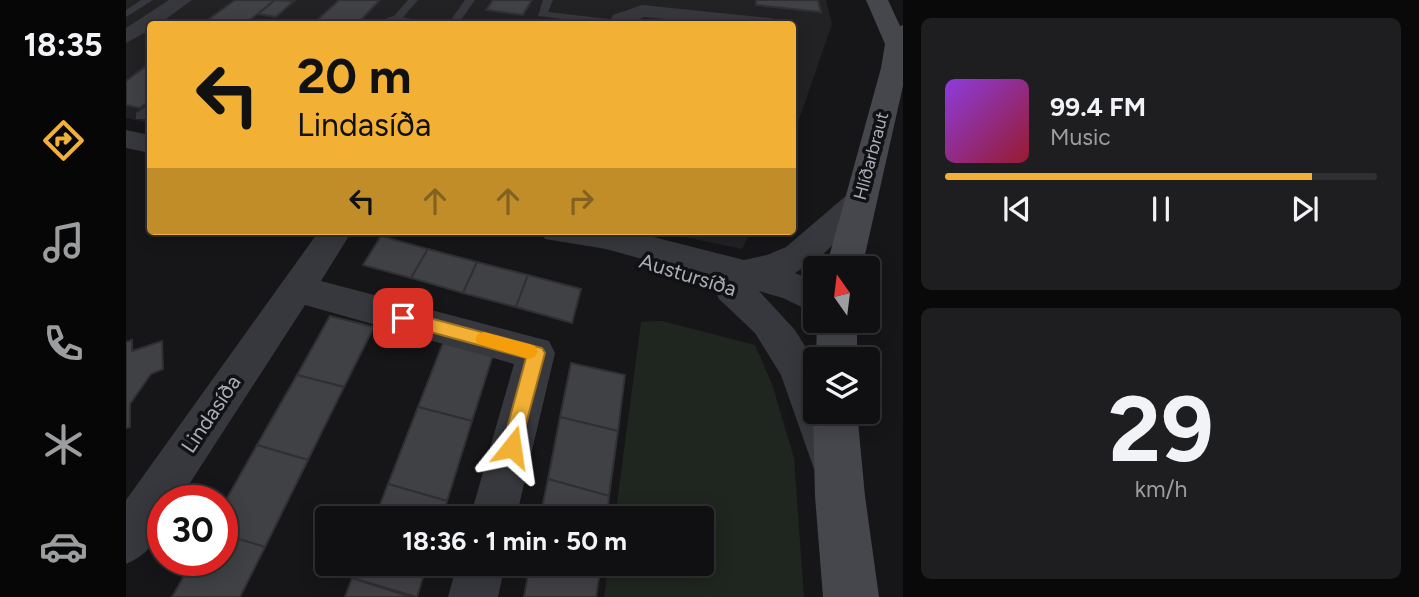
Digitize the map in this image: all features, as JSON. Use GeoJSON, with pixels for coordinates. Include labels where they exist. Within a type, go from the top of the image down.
{"type":"FeatureCollection","features":[{"type":"Feature","properties":{"kind":"main road","name":"Hlíðarbraut"},"geometry":{"type":"LineString","coordinates":[[847,256],[900,38],[877,0]]}},
{"type":"Feature","properties":{"kind":"main road"},"geometry":{"type":"LineString","coordinates":[[898,0],[903,13]]}},
{"type":"Feature","properties":{"kind":"main road"},"geometry":{"type":"LineString","coordinates":[[836,424],[851,597]]}},
{"type":"Feature","properties":{"kind":"street"},"geometry":{"type":"LineString","coordinates":[[134,26],[182,0]]}},
{"type":"Feature","properties":{"kind":"street"},"geometry":{"type":"LineString","coordinates":[[619,21],[642,12],[738,21]]}},
{"type":"Feature","properties":{"kind":"street"},"geometry":{"type":"LineString","coordinates":[[126,139],[147,143]]}},
{"type":"Feature","properties":{"kind":"street"},"geometry":{"type":"LineString","coordinates":[[840,496],[820,421],[786,346],[736,281],[798,259],[859,202]]}},
{"type":"Feature","properties":{"kind":"street","name":"Lindasíða"},"geometry":{"type":"LineString","coordinates":[[126,540],[333,235]]}},
{"type":"Feature","properties":{"kind":"street","name":"Austursíða"},"geometry":{"type":"LineString","coordinates":[[567,235],[598,247],[736,281],[792,286],[803,292]]}},
{"type":"Feature","properties":{"kind":"street","name":"Austursíða"},"geometry":{"type":"LineString","coordinates":[[736,281],[790,307],[803,308]]}},
{"type":"Feature","properties":{"kind":"street"},"geometry":{"type":"LineString","coordinates":[[297,289],[536,353],[496,506]]}},
{"type":"Feature","properties":{"kind":"street"},"geometry":{"type":"LineString","coordinates":[[473,597],[478,576]]}},
{"type":"Feature","properties":{"kind":"lane"},"geometry":{"type":"LineString","coordinates":[[134,26],[148,0]]}},
{"type":"Feature","properties":{"kind":"lane"},"geometry":{"type":"LineString","coordinates":[[401,21],[413,0]]}},
{"type":"Feature","properties":{"kind":"lane"},"geometry":{"type":"LineString","coordinates":[[455,21],[470,0]]}},
{"type":"Feature","properties":{"kind":"lane"},"geometry":{"type":"LineString","coordinates":[[548,0],[542,14],[595,21]]}},
{"type":"Feature","properties":{"kind":"shaded area"},"geometry":{"type":"Polygon","coordinates":[[[126,0],[826,0],[832,24],[796,128],[796,21],[147,21],[147,122],[126,118],[126,0]]]}},
{"type":"Feature","properties":{"kind":"shaded area"},"geometry":{"type":"Polygon","coordinates":[[[675,235],[749,235],[742,249],[675,235]]]}},
{"type":"Feature","properties":{"kind":"shaded area"},"geometry":{"type":"Polygon","coordinates":[[[662,321],[755,345],[772,384],[794,458],[804,597],[604,597],[607,576],[714,576],[714,506],[617,506],[641,322],[662,321]]]}},
{"type":"Feature","properties":{"kind":"building"},"geometry":{"type":"Polygon","coordinates":[[[235,0],[275,0],[249,21],[206,21],[235,0]]]}},
{"type":"Feature","properties":{"kind":"building"},"geometry":{"type":"Polygon","coordinates":[[[275,0],[294,1],[276,17],[258,14],[275,0]]]}},
{"type":"Feature","properties":{"kind":"building"},"geometry":{"type":"Polygon","coordinates":[[[339,0],[380,0],[360,21],[316,21],[339,0]]]}},
{"type":"Feature","properties":{"kind":"building"},"geometry":{"type":"Polygon","coordinates":[[[493,0],[532,0],[523,15],[486,10],[493,0]]]}},
{"type":"Feature","properties":{"kind":"building"},"geometry":{"type":"Polygon","coordinates":[[[756,0],[818,0],[821,12],[756,5],[756,0]]]}},
{"type":"Feature","properties":{"kind":"building"},"geometry":{"type":"Polygon","coordinates":[[[147,65],[147,102],[140,108],[126,105],[126,81],[147,65]]]}},
{"type":"Feature","properties":{"kind":"building"},"geometry":{"type":"Polygon","coordinates":[[[381,236],[428,249],[411,278],[363,265],[381,236]]]}},
{"type":"Feature","properties":{"kind":"building"},"geometry":{"type":"Polygon","coordinates":[[[428,249],[477,262],[463,293],[411,278],[428,249]]]}},
{"type":"Feature","properties":{"kind":"building"},"geometry":{"type":"Polygon","coordinates":[[[477,262],[528,275],[516,307],[463,293],[477,262]]]}},
{"type":"Feature","properties":{"kind":"building"},"geometry":{"type":"Polygon","coordinates":[[[528,275],[581,289],[572,323],[516,307],[528,275]]]}},
{"type":"Feature","properties":{"kind":"building"},"geometry":{"type":"Polygon","coordinates":[[[330,316],[374,327],[344,387],[297,375],[330,316]]]}},
{"type":"Feature","properties":{"kind":"building"},"geometry":{"type":"Polygon","coordinates":[[[132,340],[132,351],[162,341],[163,369],[151,374],[130,404],[130,427],[126,428],[126,342],[132,340]]]}},
{"type":"Feature","properties":{"kind":"building"},"geometry":{"type":"Polygon","coordinates":[[[443,343],[493,355],[472,421],[418,407],[443,343]]]}},
{"type":"Feature","properties":{"kind":"building"},"geometry":{"type":"Polygon","coordinates":[[[571,363],[625,375],[618,431],[560,417],[571,363]]]}},
{"type":"Feature","properties":{"kind":"building"},"geometry":{"type":"Polygon","coordinates":[[[297,375],[344,387],[308,460],[257,445],[297,375]]]}},
{"type":"Feature","properties":{"kind":"building"},"geometry":{"type":"Polygon","coordinates":[[[418,407],[472,421],[447,501],[388,484],[418,407]]]}},
{"type":"Feature","properties":{"kind":"building"},"geometry":{"type":"Polygon","coordinates":[[[560,417],[618,431],[609,496],[548,479],[560,417]]]}},
{"type":"Feature","properties":{"kind":"building"},"geometry":{"type":"Polygon","coordinates":[[[257,445],[308,460],[265,547],[238,539],[238,485],[234,485],[257,445]]]}},
{"type":"Feature","properties":{"kind":"building"},"geometry":{"type":"Polygon","coordinates":[[[548,479],[609,496],[608,506],[542,506],[548,479]]]}},
{"type":"Feature","properties":{"kind":"building"},"geometry":{"type":"Polygon","coordinates":[[[388,484],[447,501],[446,506],[380,506],[388,484]]]}},
{"type":"Feature","properties":{"kind":"building"},"geometry":{"type":"Polygon","coordinates":[[[238,539],[265,547],[240,597],[172,597],[184,576],[238,576],[238,539]]]}},
{"type":"Feature","properties":{"kind":"building"},"geometry":{"type":"Polygon","coordinates":[[[353,576],[423,576],[417,597],[352,578],[353,576]]]}},
{"type":"Feature","properties":{"kind":"building"},"geometry":{"type":"Polygon","coordinates":[[[528,576],[599,576],[596,597],[524,597],[528,576]]]}},
{"type":"Feature","properties":{"kind":"building"},"geometry":{"type":"Polygon","coordinates":[[[352,578],[411,597],[345,597],[352,578]]]}},
{"type":"Feature","properties":{"kind":"slow traffic"},"geometry":{"type":"LineString","coordinates":[[484,339],[529,351]]}},
{"type":"Feature","properties":{"kind":"route"},"geometry":{"type":"LineString","coordinates":[[403,318],[536,353],[512,447]]}}]}
